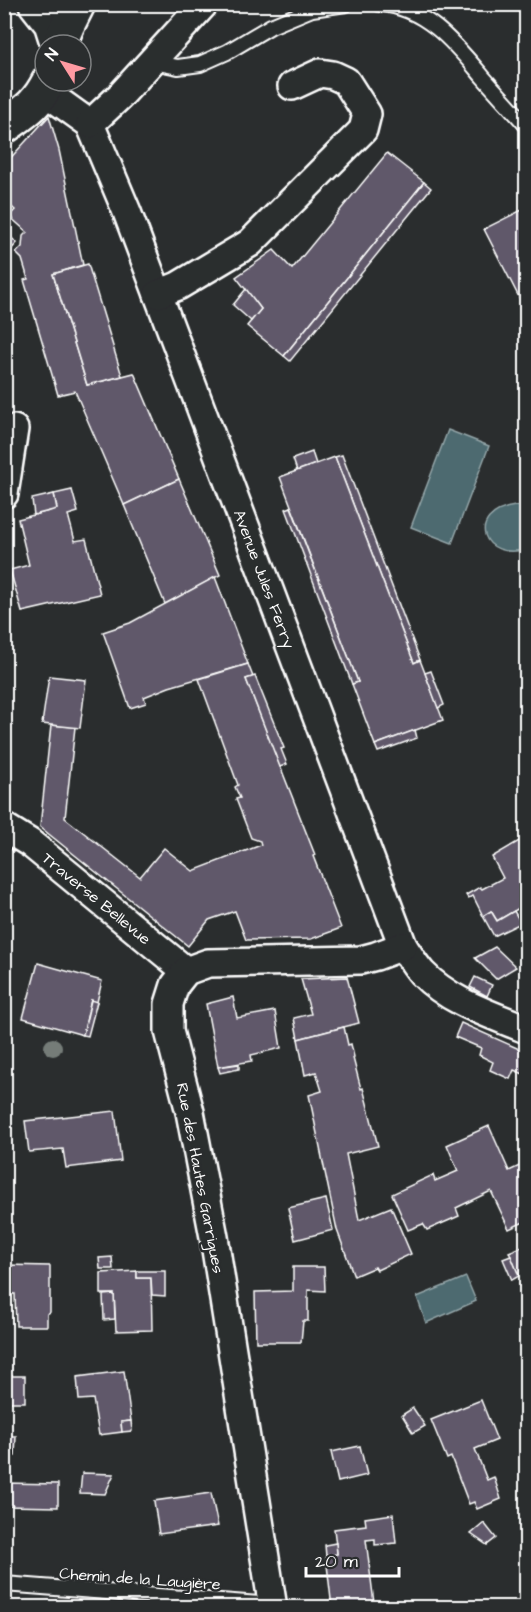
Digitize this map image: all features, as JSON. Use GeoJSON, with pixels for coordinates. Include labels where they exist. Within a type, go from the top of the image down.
{"type":"FeatureCollection","features":[{"type":"Feature","properties":{"kind":"main road"},"geometry":{"type":"LineString","coordinates":[[36,4],[51,24],[54,33]]}},
{"type":"Feature","properties":{"kind":"main road"},"geometry":{"type":"LineString","coordinates":[[64,33],[78,4]]}},
{"type":"Feature","properties":{"kind":"main road"},"geometry":{"type":"LineString","coordinates":[[4,127],[32,107],[42,93]]}},
{"type":"Feature","properties":{"kind":"street"},"geometry":{"type":"LineString","coordinates":[[55,93],[90,124],[120,96],[204,4]]}},
{"type":"Feature","properties":{"kind":"street"},"geometry":{"type":"LineString","coordinates":[[158,294],[178,286],[250,243],[363,130],[368,114],[346,81],[333,75],[320,73],[292,87]]}},
{"type":"Feature","properties":{"kind":"street","name":"Avenue Jules Ferry"},"geometry":{"type":"LineString","coordinates":[[90,124],[158,294],[403,946],[422,972],[443,991],[469,1006],[526,1029]]}},
{"type":"Feature","properties":{"kind":"street"},"geometry":{"type":"LineString","coordinates":[[4,494],[14,429]]}},
{"type":"Feature","properties":{"kind":"street","name":"Traverse Bellevue"},"geometry":{"type":"LineString","coordinates":[[4,827],[30,843],[186,971]]}},
{"type":"Feature","properties":{"kind":"street"},"geometry":{"type":"LineString","coordinates":[[186,971],[208,963],[361,960],[403,946]]}},
{"type":"Feature","properties":{"kind":"street","name":"Rue des Hautes Garrigues"},"geometry":{"type":"LineString","coordinates":[[186,971],[175,985],[169,1004],[169,1031],[189,1112],[214,1237],[272,1606]]}},
{"type":"Feature","properties":{"kind":"lane"},"geometry":{"type":"LineString","coordinates":[[152,60],[178,68],[200,64],[227,52],[271,26],[312,9],[346,4]]}},
{"type":"Feature","properties":{"kind":"lane"},"geometry":{"type":"LineString","coordinates":[[380,4],[391,5],[417,15],[440,29],[526,125]]}},
{"type":"Feature","properties":{"kind":"lane","name":"Chemin de la Laugière"},"geometry":{"type":"LineString","coordinates":[[4,1584],[272,1606]]}},
{"type":"Feature","properties":{"kind":"water"},"geometry":{"type":"Polygon","coordinates":[[[448,430],[489,446],[452,543],[411,527],[448,430]]]}},
{"type":"Feature","properties":{"kind":"water"},"geometry":{"type":"Polygon","coordinates":[[[515,506],[526,507],[526,549],[511,551],[499,549],[490,543],[485,535],[485,527],[489,518],[499,511],[515,506]]]}},
{"type":"Feature","properties":{"kind":"water"},"geometry":{"type":"Polygon","coordinates":[[[466,1277],[476,1301],[426,1323],[417,1297],[466,1277]]]}},
{"type":"Feature","properties":{"kind":"building"},"geometry":{"type":"Polygon","coordinates":[[[49,116],[59,150],[83,265],[53,274],[87,385],[134,373],[179,479],[124,505],[75,391],[58,395],[24,280],[28,279],[22,259],[16,253],[22,247],[23,236],[27,232],[9,216],[15,210],[4,200],[4,165],[49,116]]]}},
{"type":"Feature","properties":{"kind":"building"},"geometry":{"type":"Polygon","coordinates":[[[387,153],[424,182],[284,356],[247,326],[261,309],[236,277],[274,250],[292,269],[387,153]]]}},
{"type":"Feature","properties":{"kind":"building"},"geometry":{"type":"Polygon","coordinates":[[[424,182],[431,188],[290,361],[284,356],[424,182]]]}},
{"type":"Feature","properties":{"kind":"building"},"geometry":{"type":"Polygon","coordinates":[[[526,208],[526,311],[484,229],[526,208]]]}},
{"type":"Feature","properties":{"kind":"building"},"geometry":{"type":"Polygon","coordinates":[[[4,231],[17,243],[4,257],[4,231]]]}},
{"type":"Feature","properties":{"kind":"building"},"geometry":{"type":"Polygon","coordinates":[[[88,264],[122,376],[87,385],[53,274],[88,264]]]}},
{"type":"Feature","properties":{"kind":"building"},"geometry":{"type":"Polygon","coordinates":[[[246,289],[261,309],[251,321],[233,305],[246,289]]]}},
{"type":"Feature","properties":{"kind":"building"},"geometry":{"type":"Polygon","coordinates":[[[312,452],[316,464],[297,471],[293,459],[312,452]]]}},
{"type":"Feature","properties":{"kind":"building"},"geometry":{"type":"Polygon","coordinates":[[[342,455],[420,660],[414,663],[335,457],[342,455]]]}},
{"type":"Feature","properties":{"kind":"building"},"geometry":{"type":"Polygon","coordinates":[[[335,457],[414,663],[420,660],[443,720],[375,745],[352,684],[358,682],[280,477],[335,457]]]}},
{"type":"Feature","properties":{"kind":"building"},"geometry":{"type":"Polygon","coordinates":[[[179,479],[220,575],[165,604],[124,505],[179,479]]]}},
{"type":"Feature","properties":{"kind":"building"},"geometry":{"type":"Polygon","coordinates":[[[72,490],[78,512],[68,515],[75,541],[86,539],[100,594],[22,612],[10,570],[29,565],[18,519],[57,509],[54,494],[72,490]]]}},
{"type":"Feature","properties":{"kind":"building"},"geometry":{"type":"Polygon","coordinates":[[[54,494],[57,509],[34,515],[32,499],[54,494]]]}},
{"type":"Feature","properties":{"kind":"building"},"geometry":{"type":"Polygon","coordinates":[[[291,507],[358,682],[352,684],[286,509],[291,507]]]}},
{"type":"Feature","properties":{"kind":"building"},"geometry":{"type":"Polygon","coordinates":[[[215,577],[248,664],[169,687],[144,697],[146,703],[130,708],[103,632],[130,623],[215,577]]]}},
{"type":"Feature","properties":{"kind":"building"},"geometry":{"type":"Polygon","coordinates":[[[248,664],[253,677],[246,679],[341,928],[311,939],[246,940],[235,911],[209,920],[188,946],[40,827],[51,725],[75,727],[65,818],[140,877],[164,848],[193,871],[261,845],[260,841],[251,838],[236,799],[240,798],[235,787],[238,785],[199,679],[248,664]]]}},
{"type":"Feature","properties":{"kind":"building"},"geometry":{"type":"Polygon","coordinates":[[[431,671],[444,705],[438,708],[425,673],[431,671]]]}},
{"type":"Feature","properties":{"kind":"building"},"geometry":{"type":"Polygon","coordinates":[[[49,676],[86,680],[80,728],[42,724],[49,676]]]}},
{"type":"Feature","properties":{"kind":"building"},"geometry":{"type":"Polygon","coordinates":[[[255,676],[284,748],[281,749],[287,764],[280,767],[246,679],[255,676]]]}},
{"type":"Feature","properties":{"kind":"building"},"geometry":{"type":"Polygon","coordinates":[[[415,730],[417,738],[378,752],[375,745],[415,730]]]}},
{"type":"Feature","properties":{"kind":"building"},"geometry":{"type":"Polygon","coordinates":[[[526,837],[526,865],[523,867],[526,873],[526,904],[497,921],[491,911],[483,916],[473,896],[468,898],[466,895],[503,878],[492,857],[526,837]]]}},
{"type":"Feature","properties":{"kind":"building"},"geometry":{"type":"Polygon","coordinates":[[[491,911],[497,921],[514,911],[521,923],[494,936],[483,916],[491,911]]]}},
{"type":"Feature","properties":{"kind":"building"},"geometry":{"type":"Polygon","coordinates":[[[495,947],[516,967],[496,979],[475,958],[495,947]]]}},
{"type":"Feature","properties":{"kind":"building"},"geometry":{"type":"Polygon","coordinates":[[[38,963],[102,981],[97,1002],[91,1000],[83,1035],[23,1018],[38,963]]]}},
{"type":"Feature","properties":{"kind":"building"},"geometry":{"type":"Polygon","coordinates":[[[347,977],[359,1023],[298,1039],[294,1018],[311,1014],[301,979],[347,977]]]}},
{"type":"Feature","properties":{"kind":"building"},"geometry":{"type":"Polygon","coordinates":[[[475,977],[492,985],[487,996],[470,987],[475,977]]]}},
{"type":"Feature","properties":{"kind":"building"},"geometry":{"type":"Polygon","coordinates":[[[233,997],[237,1018],[275,1011],[281,1048],[251,1055],[252,1061],[218,1067],[206,1004],[233,997]]]}},
{"type":"Feature","properties":{"kind":"building"},"geometry":{"type":"Polygon","coordinates":[[[91,1000],[97,1002],[88,1036],[83,1035],[91,1000]]]}},
{"type":"Feature","properties":{"kind":"building"},"geometry":{"type":"Polygon","coordinates":[[[461,1023],[526,1052],[526,1075],[514,1070],[510,1079],[490,1070],[493,1062],[479,1055],[481,1048],[455,1037],[461,1023]]]}},
{"type":"Feature","properties":{"kind":"building"},"geometry":{"type":"Polygon","coordinates":[[[344,1027],[348,1045],[351,1044],[361,1089],[363,1088],[378,1146],[346,1154],[359,1220],[391,1207],[411,1254],[377,1270],[375,1267],[354,1276],[337,1230],[309,1095],[322,1091],[316,1072],[305,1075],[298,1039],[344,1027]]]}},
{"type":"Feature","properties":{"kind":"building"},"geometry":{"type":"Polygon","coordinates":[[[239,1064],[239,1069],[220,1073],[218,1067],[239,1064]]]}},
{"type":"Feature","properties":{"kind":"building"},"geometry":{"type":"Polygon","coordinates":[[[115,1111],[121,1161],[66,1168],[63,1149],[29,1152],[25,1121],[115,1111]]]}},
{"type":"Feature","properties":{"kind":"building"},"geometry":{"type":"Polygon","coordinates":[[[489,1126],[509,1171],[526,1163],[526,1221],[509,1229],[491,1191],[456,1208],[459,1216],[427,1230],[423,1224],[408,1230],[392,1194],[433,1175],[435,1181],[458,1171],[447,1145],[489,1126]]]}},
{"type":"Feature","properties":{"kind":"building"},"geometry":{"type":"Polygon","coordinates":[[[326,1199],[333,1230],[295,1240],[288,1208],[326,1199]]]}},
{"type":"Feature","properties":{"kind":"building"},"geometry":{"type":"Polygon","coordinates":[[[524,1246],[526,1273],[519,1276],[509,1252],[524,1246]]]}},
{"type":"Feature","properties":{"kind":"building"},"geometry":{"type":"Polygon","coordinates":[[[511,1256],[519,1276],[512,1280],[503,1259],[511,1256]]]}},
{"type":"Feature","properties":{"kind":"building"},"geometry":{"type":"Polygon","coordinates":[[[112,1257],[113,1269],[100,1269],[99,1258],[112,1257]]]}},
{"type":"Feature","properties":{"kind":"building"},"geometry":{"type":"Polygon","coordinates":[[[4,1265],[50,1266],[50,1312],[47,1314],[47,1326],[16,1326],[15,1294],[4,1294],[4,1265]]]}},
{"type":"Feature","properties":{"kind":"building"},"geometry":{"type":"Polygon","coordinates":[[[293,1267],[324,1267],[325,1291],[308,1290],[308,1321],[303,1321],[301,1342],[256,1342],[255,1292],[293,1291],[293,1267]]]}},
{"type":"Feature","properties":{"kind":"building"},"geometry":{"type":"Polygon","coordinates":[[[137,1271],[137,1278],[151,1278],[152,1330],[116,1331],[114,1294],[101,1294],[101,1273],[137,1271]]]}},
{"type":"Feature","properties":{"kind":"building"},"geometry":{"type":"Polygon","coordinates":[[[137,1271],[165,1271],[165,1296],[152,1295],[151,1278],[137,1278],[137,1271]]]}},
{"type":"Feature","properties":{"kind":"building"},"geometry":{"type":"Polygon","coordinates":[[[114,1294],[115,1319],[104,1320],[103,1295],[114,1294]]]}},
{"type":"Feature","properties":{"kind":"building"},"geometry":{"type":"Polygon","coordinates":[[[124,1371],[131,1421],[121,1422],[122,1432],[99,1435],[93,1399],[79,1400],[77,1377],[124,1371]]]}},
{"type":"Feature","properties":{"kind":"building"},"geometry":{"type":"Polygon","coordinates":[[[4,1376],[9,1376],[6,1437],[4,1436],[4,1376]]]}},
{"type":"Feature","properties":{"kind":"building"},"geometry":{"type":"Polygon","coordinates":[[[9,1376],[25,1376],[25,1402],[7,1402],[9,1376]]]}},
{"type":"Feature","properties":{"kind":"building"},"geometry":{"type":"Polygon","coordinates":[[[481,1400],[497,1440],[475,1449],[487,1480],[494,1477],[501,1499],[477,1509],[474,1502],[469,1504],[451,1457],[447,1459],[431,1420],[481,1400]]]}},
{"type":"Feature","properties":{"kind":"building"},"geometry":{"type":"Polygon","coordinates":[[[413,1408],[425,1426],[413,1433],[402,1415],[413,1408]]]}},
{"type":"Feature","properties":{"kind":"building"},"geometry":{"type":"Polygon","coordinates":[[[131,1421],[132,1431],[122,1432],[121,1422],[131,1421]]]}},
{"type":"Feature","properties":{"kind":"building"},"geometry":{"type":"Polygon","coordinates":[[[4,1436],[16,1436],[15,1456],[4,1456],[4,1436]]]}},
{"type":"Feature","properties":{"kind":"building"},"geometry":{"type":"Polygon","coordinates":[[[360,1446],[367,1475],[338,1482],[331,1452],[360,1446]]]}},
{"type":"Feature","properties":{"kind":"building"},"geometry":{"type":"Polygon","coordinates":[[[82,1473],[114,1474],[105,1494],[80,1493],[82,1473]]]}},
{"type":"Feature","properties":{"kind":"building"},"geometry":{"type":"Polygon","coordinates":[[[4,1483],[58,1484],[58,1507],[4,1506],[4,1483]]]}},
{"type":"Feature","properties":{"kind":"building"},"geometry":{"type":"Polygon","coordinates":[[[211,1493],[218,1526],[159,1534],[154,1501],[211,1493]]]}},
{"type":"Feature","properties":{"kind":"building"},"geometry":{"type":"Polygon","coordinates":[[[393,1514],[396,1543],[375,1545],[375,1539],[366,1540],[374,1603],[332,1608],[326,1556],[337,1554],[334,1529],[366,1525],[365,1518],[393,1514]]]}},
{"type":"Feature","properties":{"kind":"building"},"geometry":{"type":"Polygon","coordinates":[[[484,1523],[496,1538],[487,1545],[471,1534],[484,1523]]]}},
{"type":"Feature","properties":{"kind":"building"},"geometry":{"type":"Polygon","coordinates":[[[336,1543],[337,1554],[326,1556],[325,1545],[336,1543]]]}}]}
